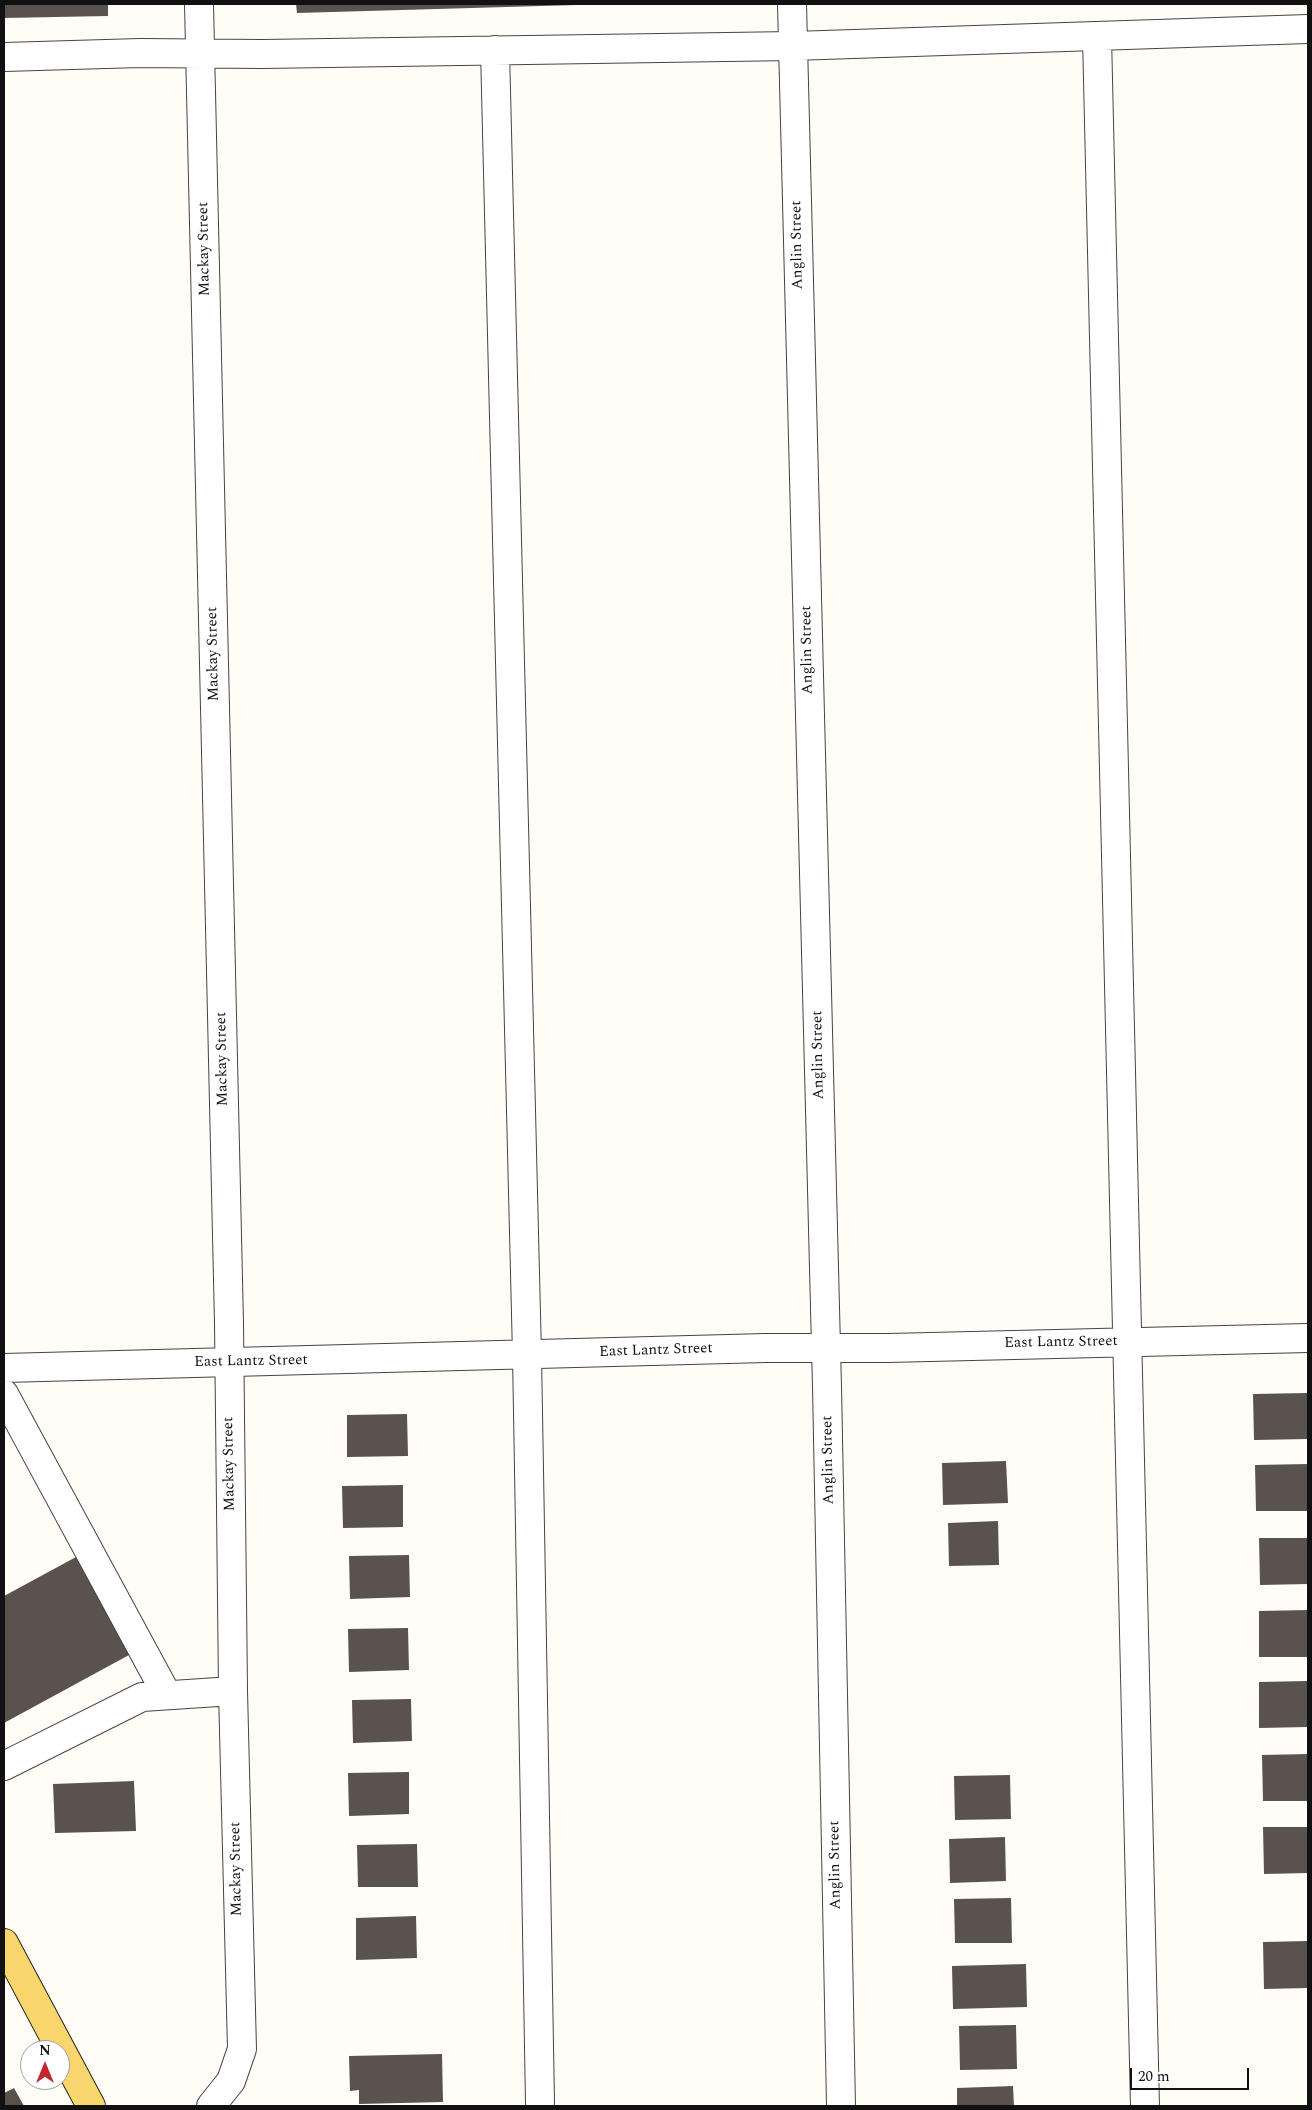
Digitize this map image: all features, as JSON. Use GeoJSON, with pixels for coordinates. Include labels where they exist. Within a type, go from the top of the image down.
{"type":"FeatureCollection","features":[{"type":"Feature","properties":{"kind":"main road"},"geometry":{"type":"LineString","coordinates":[[4,1943],[91,2106]]}},
{"type":"Feature","properties":{"kind":"street","name":"Mackay Street"},"geometry":{"type":"LineString","coordinates":[[199,4],[242,2049],[231,2080],[211,2106]]}},
{"type":"Feature","properties":{"kind":"street","name":"Anglin Street"},"geometry":{"type":"LineString","coordinates":[[792,4],[826,1347],[841,2106]]}},
{"type":"Feature","properties":{"kind":"street"},"geometry":{"type":"LineString","coordinates":[[4,57],[200,52],[262,54],[793,46],[1308,30]]}},
{"type":"Feature","properties":{"kind":"street"},"geometry":{"type":"LineString","coordinates":[[1097,36],[1145,2106]]}},
{"type":"Feature","properties":{"kind":"street"},"geometry":{"type":"LineString","coordinates":[[495,50],[527,1355],[540,2103]]}},
{"type":"Feature","properties":{"kind":"street","name":"East Lantz Street"},"geometry":{"type":"LineString","coordinates":[[4,1368],[826,1347],[888,1348],[1308,1338]]}},
{"type":"Feature","properties":{"kind":"street"},"geometry":{"type":"LineString","coordinates":[[4,1394],[167,1695]]}},
{"type":"Feature","properties":{"kind":"street"},"geometry":{"type":"LineString","coordinates":[[4,1766],[142,1697],[233,1692]]}},
{"type":"Feature","properties":{"kind":"building"},"geometry":{"type":"Polygon","coordinates":[[[4,4],[108,4],[108,16],[4,18],[4,4]]]}},
{"type":"Feature","properties":{"kind":"building"},"geometry":{"type":"Polygon","coordinates":[[[296,4],[576,4],[576,5],[297,13],[296,4]]]}},
{"type":"Feature","properties":{"kind":"building"},"geometry":{"type":"Polygon","coordinates":[[[1308,1393],[1308,1439],[1254,1440],[1253,1394],[1308,1393]]]}},
{"type":"Feature","properties":{"kind":"building"},"geometry":{"type":"Polygon","coordinates":[[[407,1414],[408,1456],[347,1457],[347,1415],[407,1414]]]}},
{"type":"Feature","properties":{"kind":"building"},"geometry":{"type":"Polygon","coordinates":[[[1006,1461],[1008,1503],[943,1505],[942,1463],[1006,1461]]]}},
{"type":"Feature","properties":{"kind":"building"},"geometry":{"type":"Polygon","coordinates":[[[1308,1464],[1308,1511],[1256,1511],[1255,1465],[1308,1464]]]}},
{"type":"Feature","properties":{"kind":"building"},"geometry":{"type":"Polygon","coordinates":[[[403,1485],[403,1527],[343,1528],[342,1486],[403,1485]]]}},
{"type":"Feature","properties":{"kind":"building"},"geometry":{"type":"Polygon","coordinates":[[[998,1521],[999,1565],[949,1566],[948,1523],[998,1521]]]}},
{"type":"Feature","properties":{"kind":"building"},"geometry":{"type":"Polygon","coordinates":[[[1259,1538],[1308,1538],[1308,1584],[1260,1585],[1259,1538]]]}},
{"type":"Feature","properties":{"kind":"building"},"geometry":{"type":"Polygon","coordinates":[[[409,1555],[410,1597],[350,1599],[349,1556],[409,1555]]]}},
{"type":"Feature","properties":{"kind":"building"},"geometry":{"type":"Polygon","coordinates":[[[76,1557],[129,1655],[4,1723],[4,1596],[76,1557]]]}},
{"type":"Feature","properties":{"kind":"building"},"geometry":{"type":"Polygon","coordinates":[[[1308,1610],[1308,1657],[1259,1657],[1259,1611],[1308,1610]]]}},
{"type":"Feature","properties":{"kind":"building"},"geometry":{"type":"Polygon","coordinates":[[[408,1628],[409,1670],[349,1672],[348,1629],[408,1628]]]}},
{"type":"Feature","properties":{"kind":"building"},"geometry":{"type":"Polygon","coordinates":[[[1308,1681],[1308,1727],[1259,1728],[1259,1682],[1308,1681]]]}},
{"type":"Feature","properties":{"kind":"building"},"geometry":{"type":"Polygon","coordinates":[[[411,1699],[412,1741],[353,1743],[352,1700],[411,1699]]]}},
{"type":"Feature","properties":{"kind":"building"},"geometry":{"type":"Polygon","coordinates":[[[1308,1754],[1308,1801],[1263,1801],[1262,1755],[1308,1754]]]}},
{"type":"Feature","properties":{"kind":"building"},"geometry":{"type":"Polygon","coordinates":[[[409,1772],[409,1814],[349,1816],[348,1773],[409,1772]]]}},
{"type":"Feature","properties":{"kind":"building"},"geometry":{"type":"Polygon","coordinates":[[[1010,1775],[1011,1819],[955,1820],[954,1776],[1010,1775]]]}},
{"type":"Feature","properties":{"kind":"building"},"geometry":{"type":"Polygon","coordinates":[[[134,1781],[136,1831],[55,1833],[53,1784],[134,1781]]]}},
{"type":"Feature","properties":{"kind":"building"},"geometry":{"type":"Polygon","coordinates":[[[1263,1827],[1308,1827],[1308,1873],[1264,1874],[1263,1827]]]}},
{"type":"Feature","properties":{"kind":"building"},"geometry":{"type":"Polygon","coordinates":[[[1005,1837],[1006,1881],[950,1883],[949,1839],[1005,1837]]]}},
{"type":"Feature","properties":{"kind":"building"},"geometry":{"type":"Polygon","coordinates":[[[417,1844],[418,1887],[358,1887],[357,1845],[417,1844]]]}},
{"type":"Feature","properties":{"kind":"building"},"geometry":{"type":"Polygon","coordinates":[[[1011,1898],[1012,1943],[955,1943],[954,1899],[1011,1898]]]}},
{"type":"Feature","properties":{"kind":"building"},"geometry":{"type":"Polygon","coordinates":[[[416,1916],[417,1958],[356,1960],[356,1918],[416,1916]]]}},
{"type":"Feature","properties":{"kind":"building"},"geometry":{"type":"Polygon","coordinates":[[[1308,1941],[1308,1988],[1264,1989],[1263,1942],[1308,1941]]]}},
{"type":"Feature","properties":{"kind":"building"},"geometry":{"type":"Polygon","coordinates":[[[1026,1964],[1027,2007],[953,2009],[952,1966],[1026,1964]]]}},
{"type":"Feature","properties":{"kind":"building"},"geometry":{"type":"Polygon","coordinates":[[[1016,2025],[1017,2069],[960,2070],[959,2026],[1016,2025]]]}},
{"type":"Feature","properties":{"kind":"building"},"geometry":{"type":"Polygon","coordinates":[[[442,2054],[443,2102],[359,2104],[359,2090],[350,2091],[349,2056],[442,2054]]]}},
{"type":"Feature","properties":{"kind":"building"},"geometry":{"type":"Polygon","coordinates":[[[1013,2086],[1014,2106],[957,2106],[957,2088],[1013,2086]]]}},
{"type":"Feature","properties":{"kind":"building"},"geometry":{"type":"Polygon","coordinates":[[[14,2088],[24,2106],[4,2106],[4,2093],[14,2088]]]}}]}
